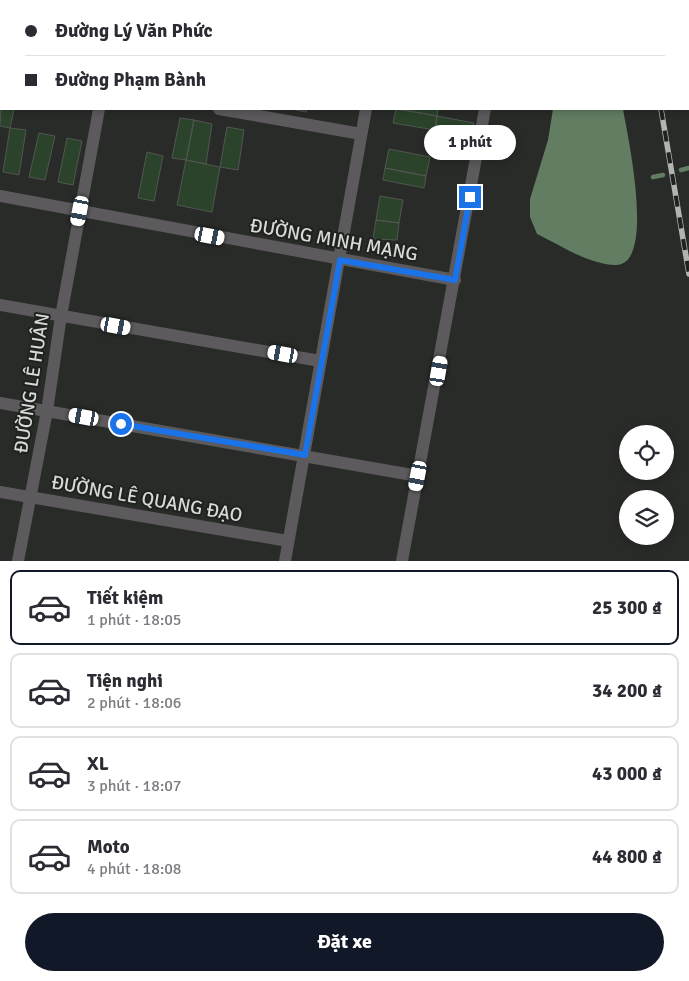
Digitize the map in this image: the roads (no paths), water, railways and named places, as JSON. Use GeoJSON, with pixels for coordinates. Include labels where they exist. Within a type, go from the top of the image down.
{"type":"FeatureCollection","features":[{"type":"Feature","properties":{"kind":"street","name":"ĐƯỜNG LÊ HUÂN"},"geometry":{"type":"LineString","coordinates":[[18,561],[47,411],[61,316],[99,110]]}},
{"type":"Feature","properties":{"kind":"street"},"geometry":{"type":"LineString","coordinates":[[225,110],[361,134]]}},
{"type":"Feature","properties":{"kind":"street"},"geometry":{"type":"LineString","coordinates":[[285,561],[366,110]]}},
{"type":"Feature","properties":{"kind":"street"},"geometry":{"type":"LineString","coordinates":[[402,561],[485,110]]}},
{"type":"Feature","properties":{"kind":"street","name":"ĐƯỜNG MINH MẠNG"},"geometry":{"type":"LineString","coordinates":[[0,196],[455,280]]}},
{"type":"Feature","properties":{"kind":"street"},"geometry":{"type":"LineString","coordinates":[[0,304],[320,361]]}},
{"type":"Feature","properties":{"kind":"street"},"geometry":{"type":"LineString","coordinates":[[0,403],[418,476]]}},
{"type":"Feature","properties":{"kind":"street","name":"ĐƯỜNG LÊ QUANG ĐẠO"},"geometry":{"type":"LineString","coordinates":[[0,492],[288,541]]}},
{"type":"Feature","properties":{"kind":"waterway"},"geometry":{"type":"LineString","coordinates":[[681,170],[689,168]]}},
{"type":"Feature","properties":{"kind":"waterway"},"geometry":{"type":"LineString","coordinates":[[653,177],[663,175]]}},
{"type":"Feature","properties":{"kind":"railway"},"geometry":{"type":"LineString","coordinates":[[661,110],[689,274]]}}]}
